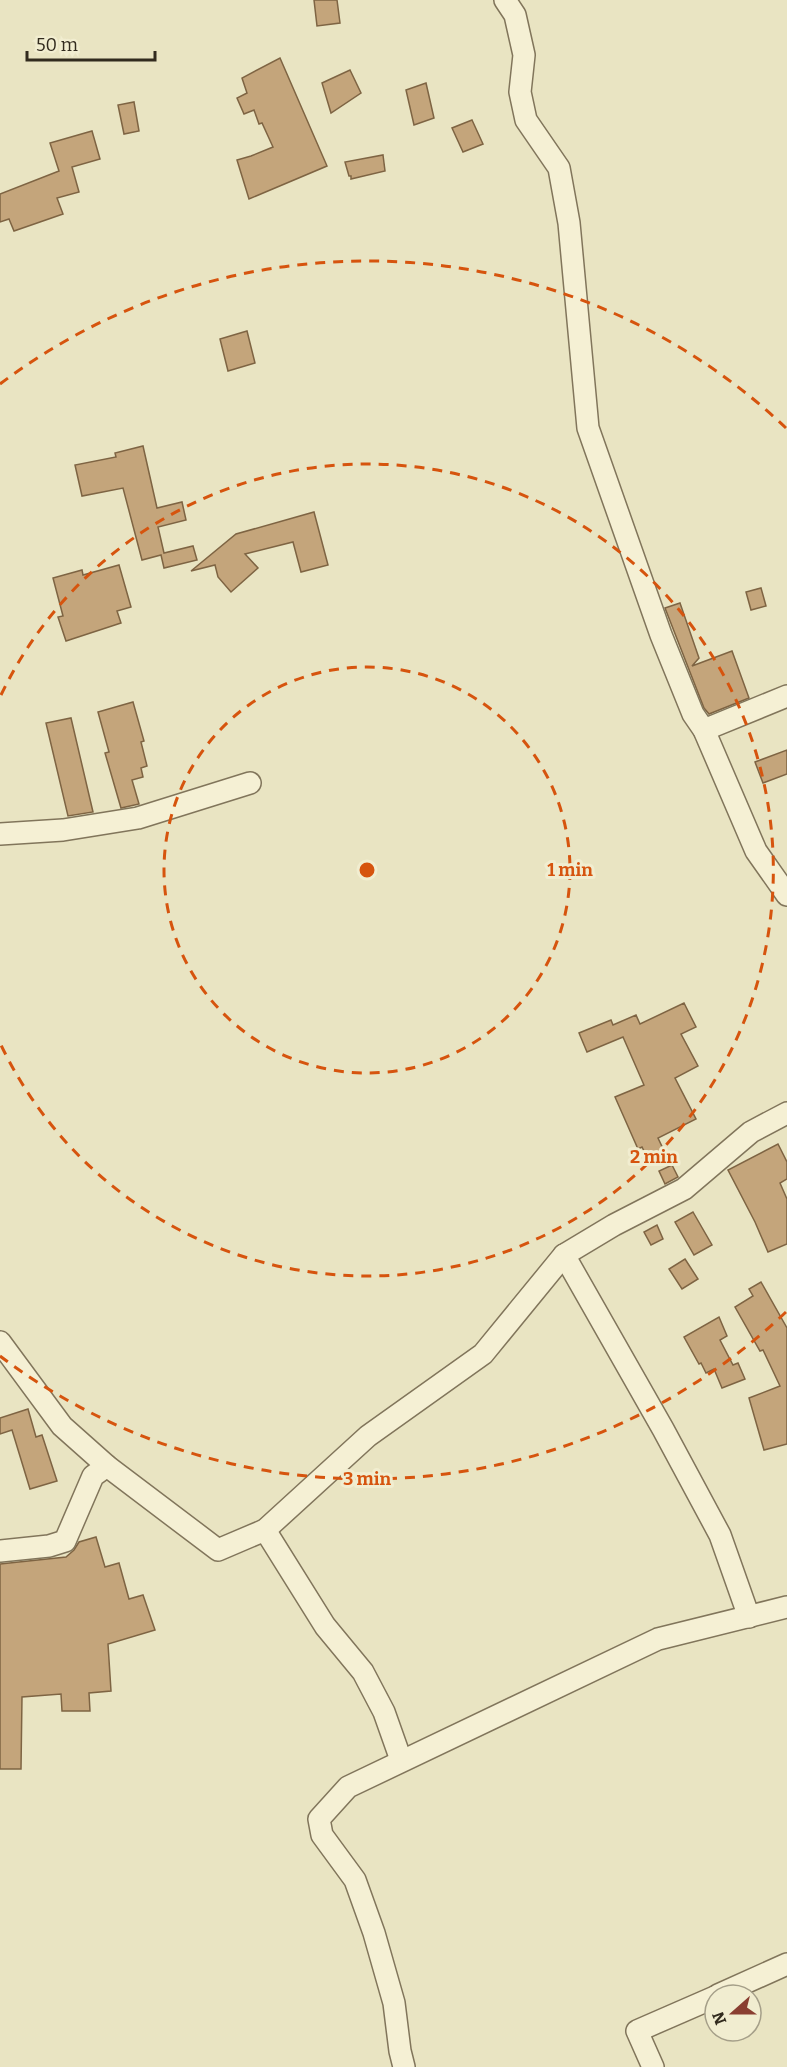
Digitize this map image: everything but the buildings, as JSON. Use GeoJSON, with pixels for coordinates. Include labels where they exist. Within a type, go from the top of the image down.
{"type":"FeatureCollection","features":[{"type":"Feature","properties":{"kind":"street"},"geometry":{"type":"LineString","coordinates":[[506,0],[515,15],[524,55],[520,92],[526,120],[559,168],[569,223],[588,428],[661,635],[693,714],[704,730],[756,850],[787,896]]}},
{"type":"Feature","properties":{"kind":"street"},"geometry":{"type":"LineString","coordinates":[[704,730],[787,696]]}},
{"type":"Feature","properties":{"kind":"street"},"geometry":{"type":"LineString","coordinates":[[0,834],[63,830],[138,818],[250,783]]}},
{"type":"Feature","properties":{"kind":"street"},"geometry":{"type":"LineString","coordinates":[[4,1354],[62,1426],[107,1467],[218,1550],[265,1530],[368,1436],[483,1354],[564,1255],[614,1225],[684,1189],[752,1132],[787,1113]]}},
{"type":"Feature","properties":{"kind":"street"},"geometry":{"type":"LineString","coordinates":[[564,1255],[720,1535],[748,1617]]}},
{"type":"Feature","properties":{"kind":"street"},"geometry":{"type":"LineString","coordinates":[[0,1551],[49,1546],[65,1541],[93,1476],[107,1467]]}},
{"type":"Feature","properties":{"kind":"street"},"geometry":{"type":"LineString","coordinates":[[265,1530],[325,1626],[363,1672],[384,1712],[401,1760]]}},
{"type":"Feature","properties":{"kind":"street"},"geometry":{"type":"LineString","coordinates":[[404,2067],[394,2003],[374,1933],[354,1880],[322,1835],[319,1819],[348,1786],[658,1639],[787,1607]]}},
{"type":"Feature","properties":{"kind":"street"},"geometry":{"type":"LineString","coordinates":[[745,1983],[787,1964]]}},
{"type":"Feature","properties":{"kind":"street"},"geometry":{"type":"LineString","coordinates":[[653,2067],[637,2031],[703,2002]]}}]}
